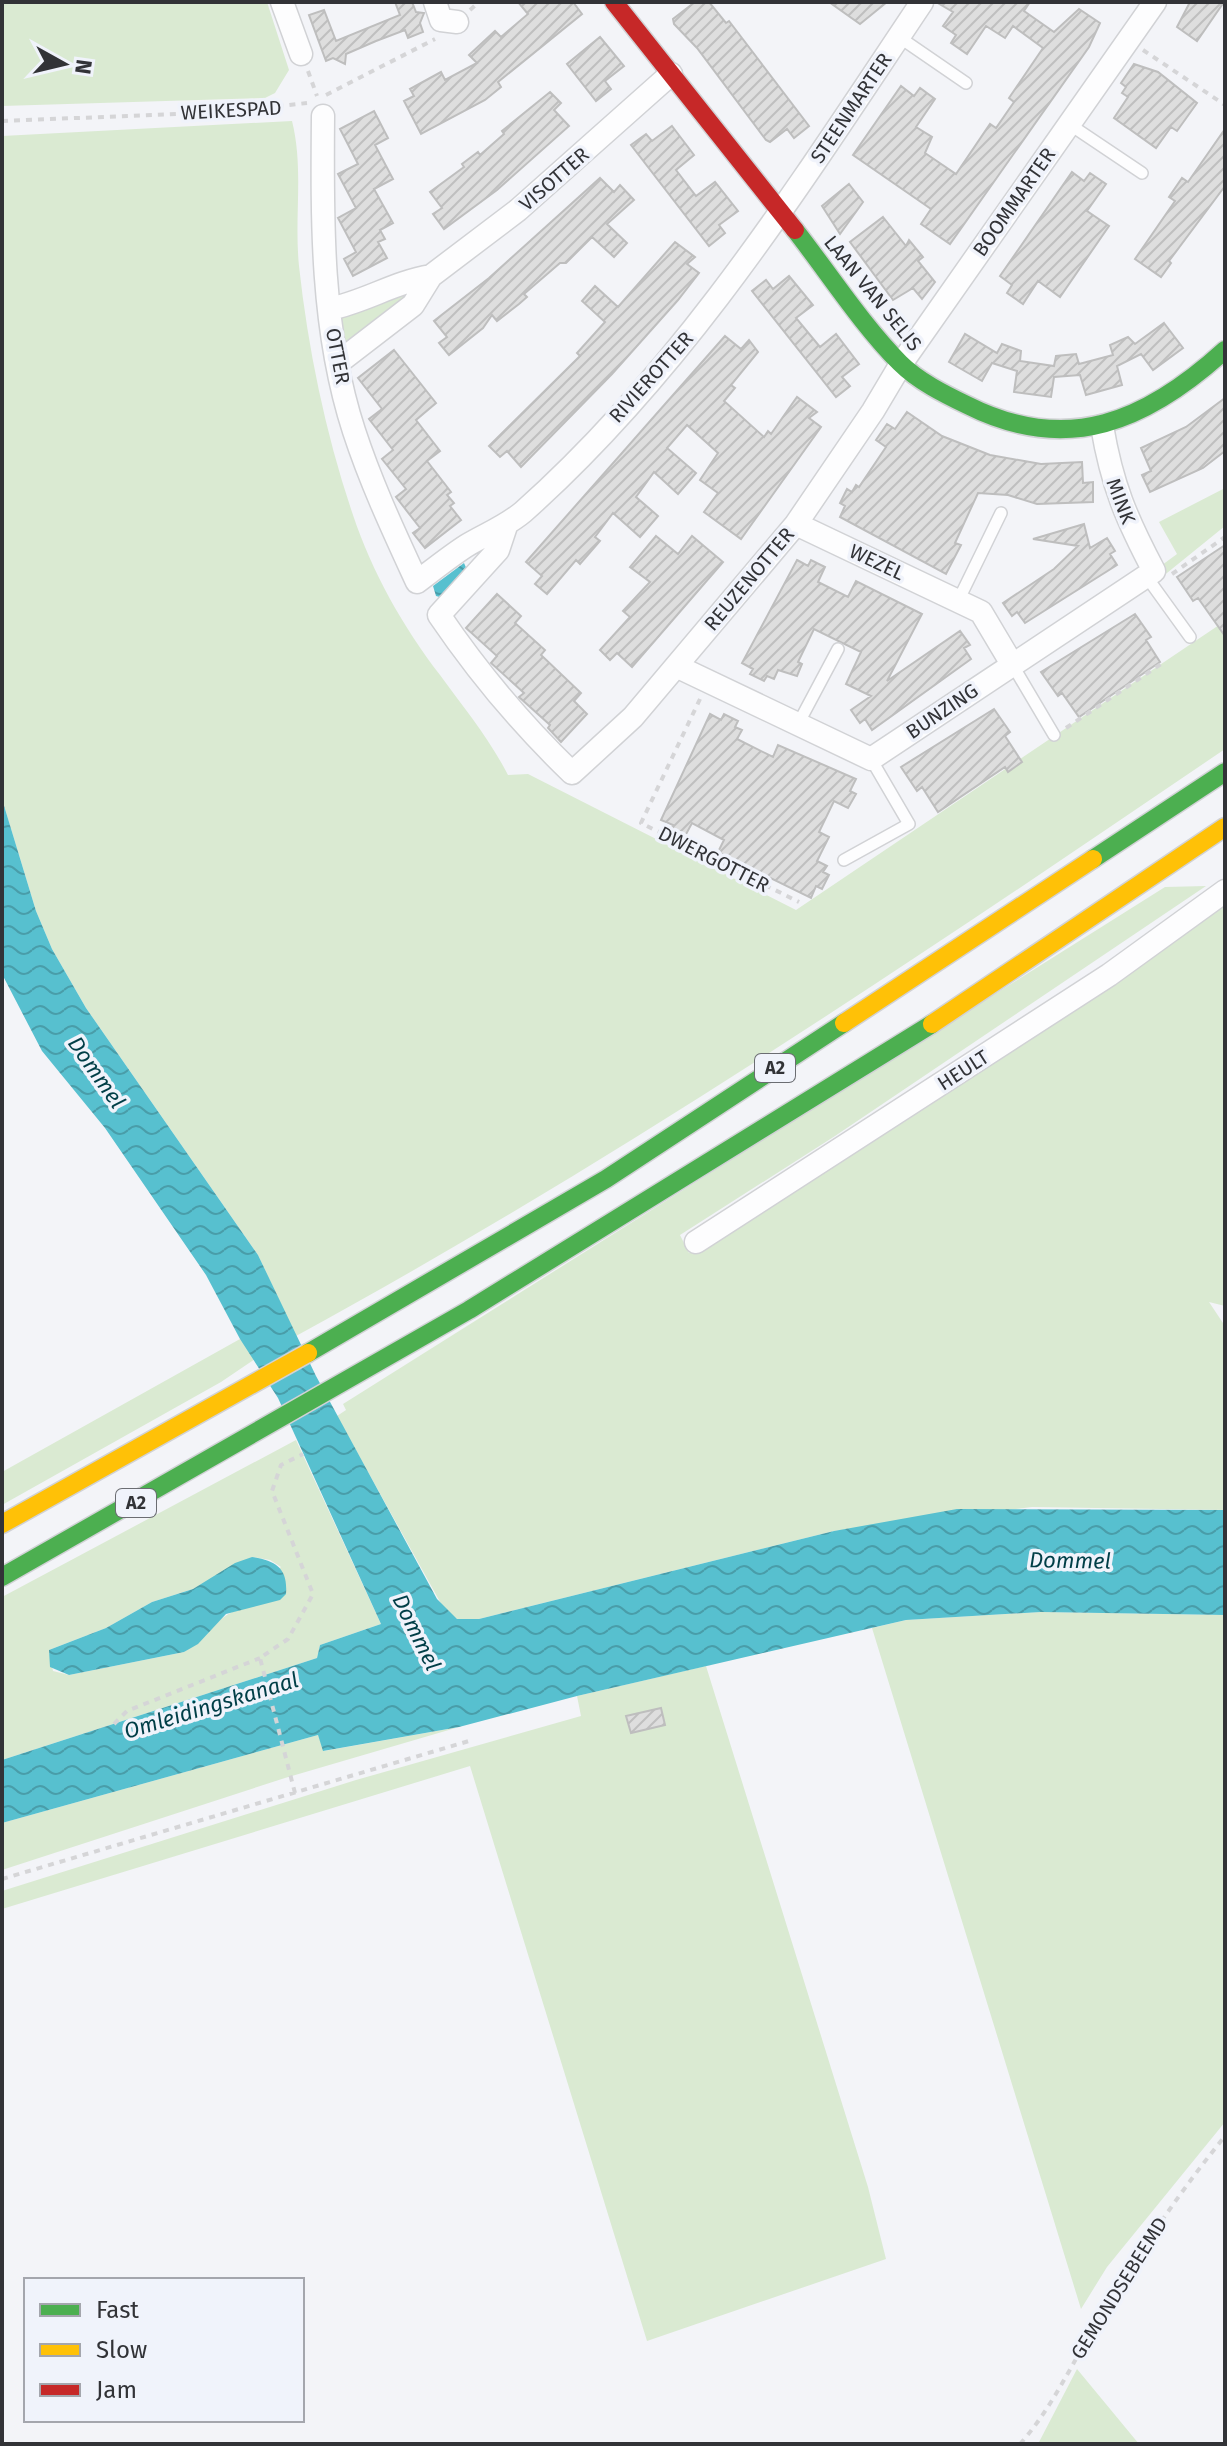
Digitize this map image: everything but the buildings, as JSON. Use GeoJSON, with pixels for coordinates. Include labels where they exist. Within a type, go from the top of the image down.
{"type":"FeatureCollection","features":[{"type":"Feature","properties":{"kind":"main road","name":"LAAN VAN SELIS"},"geometry":{"type":"LineString","coordinates":[[614,2],[901,364],[926,384],[991,418],[1029,428],[1102,426],[1122,422],[1160,405],[1196,380],[1225,350]]}},
{"type":"Feature","properties":{"kind":"main road","name":"A2"},"geometry":{"type":"LineString","coordinates":[[2,1524],[249,1388],[606,1179],[1225,772]]}},
{"type":"Feature","properties":{"kind":"main road","name":"A2"},"geometry":{"type":"LineString","coordinates":[[2,1577],[336,1390],[878,1061],[1225,827]]}},
{"type":"Feature","properties":{"kind":"street"},"geometry":{"type":"LineString","coordinates":[[282,2],[301,54]]}},
{"type":"Feature","properties":{"kind":"street"},"geometry":{"type":"LineString","coordinates":[[435,2],[441,20],[457,22]]}},
{"type":"Feature","properties":{"kind":"street","name":"STEENMARTER"},"geometry":{"type":"LineString","coordinates":[[780,214],[922,2]]}},
{"type":"Feature","properties":{"kind":"street","name":"BOOMMARTER"},"geometry":{"type":"LineString","coordinates":[[901,364],[1155,2]]}},
{"type":"Feature","properties":{"kind":"street","name":"VISOTTER"},"geometry":{"type":"LineString","coordinates":[[339,362],[413,305],[431,276],[518,210],[671,74]]}},
{"type":"Feature","properties":{"kind":"street","name":"OTTER"},"geometry":{"type":"LineString","coordinates":[[320,108],[321,225],[329,309],[339,362],[353,427],[377,494],[417,582]]}},
{"type":"Feature","properties":{"kind":"street","name":"RIVIEROTTER"},"geometry":{"type":"LineString","coordinates":[[417,582],[467,546],[506,526],[620,413],[712,309],[780,214]]}},
{"type":"Feature","properties":{"kind":"street","name":"VISOTTER"},"geometry":{"type":"LineString","coordinates":[[329,309],[346,306],[402,281],[431,276]]}},
{"type":"Feature","properties":{"kind":"street","name":"REUZENOTTER"},"geometry":{"type":"LineString","coordinates":[[572,773],[633,717],[796,524],[901,364]]}},
{"type":"Feature","properties":{"kind":"street","name":"MINK"},"geometry":{"type":"LineString","coordinates":[[1102,426],[1110,474],[1151,578]]}},
{"type":"Feature","properties":{"kind":"street","name":"WEZEL"},"geometry":{"type":"LineString","coordinates":[[796,524],[981,612],[1012,664]]}},
{"type":"Feature","properties":{"kind":"street","name":"RIVIEROTTER"},"geometry":{"type":"LineString","coordinates":[[506,526],[498,550],[439,615],[499,699],[572,773]]}},
{"type":"Feature","properties":{"kind":"street","name":"BUNZING"},"geometry":{"type":"LineString","coordinates":[[871,759],[1012,664],[1151,578]]}},
{"type":"Feature","properties":{"kind":"street"},"geometry":{"type":"LineString","coordinates":[[676,666],[871,759]]}},
{"type":"Feature","properties":{"kind":"street","name":"HEULT"},"geometry":{"type":"LineString","coordinates":[[696,1242],[1109,975],[1225,891]]}},
{"type":"Feature","properties":{"kind":"lane"},"geometry":{"type":"LineString","coordinates":[[899,37],[966,83]]}},
{"type":"Feature","properties":{"kind":"lane"},"geometry":{"type":"LineString","coordinates":[[1069,124],[1142,173]]}},
{"type":"Feature","properties":{"kind":"lane"},"geometry":{"type":"LineString","coordinates":[[958,601],[1001,513]]}},
{"type":"Feature","properties":{"kind":"lane"},"geometry":{"type":"LineString","coordinates":[[1151,578],[1190,637]]}},
{"type":"Feature","properties":{"kind":"lane"},"geometry":{"type":"LineString","coordinates":[[797,726],[838,649]]}},
{"type":"Feature","properties":{"kind":"lane"},"geometry":{"type":"LineString","coordinates":[[1012,664],[1054,735]]}},
{"type":"Feature","properties":{"kind":"lane"},"geometry":{"type":"LineString","coordinates":[[844,860],[909,824],[871,759]]}},
{"type":"Feature","properties":{"kind":"path","name":"WEIKESPAD"},"geometry":{"type":"LineString","coordinates":[[2,121],[320,108],[424,47],[479,2]]}},
{"type":"Feature","properties":{"kind":"path"},"geometry":{"type":"LineString","coordinates":[[1128,40],[1225,105]]}},
{"type":"Feature","properties":{"kind":"path"},"geometry":{"type":"LineString","coordinates":[[301,54],[320,108]]}},
{"type":"Feature","properties":{"kind":"path"},"geometry":{"type":"LineString","coordinates":[[1151,578],[1225,537]]}},
{"type":"Feature","properties":{"kind":"path"},"geometry":{"type":"LineString","coordinates":[[1054,735],[1164,662]]}},
{"type":"Feature","properties":{"kind":"path","name":"DWERGOTTER"},"geometry":{"type":"LineString","coordinates":[[709,682],[641,823],[799,902]]}},
{"type":"Feature","properties":{"kind":"path"},"geometry":{"type":"LineString","coordinates":[[114,1724],[127,1711],[260,1658],[288,1639],[313,1594],[272,1491],[281,1465],[303,1454]]}},
{"type":"Feature","properties":{"kind":"path"},"geometry":{"type":"LineString","coordinates":[[260,1658],[295,1793]]}},
{"type":"Feature","properties":{"kind":"path"},"geometry":{"type":"LineString","coordinates":[[2,1879],[469,1741]]}},
{"type":"Feature","properties":{"kind":"path","name":"GEMONDSEBEEMD"},"geometry":{"type":"LineString","coordinates":[[1020,2444],[1042,2419],[1135,2257],[1225,2136]]}},
{"type":"Feature","properties":{"kind":"green space"},"geometry":{"type":"Polygon","coordinates":[[[2,2],[267,2],[289,70],[275,93],[265,98],[2,106],[2,2]]]}},
{"type":"Feature","properties":{"kind":"green space"},"geometry":{"type":"Polygon","coordinates":[[[292,121],[298,175],[299,266],[307,329],[326,423],[343,485],[369,557],[401,618],[508,775],[528,774],[796,910],[1225,621],[1225,749],[883,979],[651,1128],[416,1269],[296,1336],[258,1255],[86,1008],[52,949],[36,911],[2,799],[2,136],[292,121]]]}},
{"type":"Feature","properties":{"kind":"green space"},"geometry":{"type":"Polygon","coordinates":[[[409,284],[416,291],[345,344],[340,315],[409,284]]]}},
{"type":"Feature","properties":{"kind":"green space"},"geometry":{"type":"Polygon","coordinates":[[[1225,488],[1225,526],[1162,577],[1158,568],[1177,554],[1159,522],[1225,488]]]}},
{"type":"Feature","properties":{"kind":"green space"},"geometry":{"type":"Polygon","coordinates":[[[1206,886],[835,1136],[680,1235],[689,1253],[827,1171],[1028,1040],[1225,903],[1225,1306],[1209,1302],[1225,1326],[1225,1510],[1032,1507],[834,1531],[479,1619],[457,1619],[444,1609],[337,1416],[346,1410],[343,1404],[1165,887],[1206,886]]]}},
{"type":"Feature","properties":{"kind":"green space"},"geometry":{"type":"Polygon","coordinates":[[[240,1339],[255,1359],[221,1382],[2,1505],[2,1472],[240,1339]]]}},
{"type":"Feature","properties":{"kind":"green space"},"geometry":{"type":"Polygon","coordinates":[[[296,1440],[381,1624],[320,1645],[317,1658],[2,1760],[2,1597],[296,1440]],[[252,1557],[193,1589],[152,1602],[106,1628],[49,1650],[53,1671],[69,1675],[184,1652],[235,1611],[281,1567],[270,1560],[252,1557]]]}},
{"type":"Feature","properties":{"kind":"green space"},"geometry":{"type":"Polygon","coordinates":[[[1041,1612],[1225,1615],[1225,2122],[1107,2267],[1081,2309],[872,1628],[906,1620],[1041,1612]]]}},
{"type":"Feature","properties":{"kind":"green space"},"geometry":{"type":"Polygon","coordinates":[[[706,1666],[868,2187],[886,2259],[647,2341],[470,1766],[2,1909],[2,1891],[356,1780],[581,1716],[577,1696],[706,1666]]]}},
{"type":"Feature","properties":{"kind":"green space"},"geometry":{"type":"Polygon","coordinates":[[[459,1727],[285,1778],[2,1870],[2,1823],[318,1735],[324,1751],[459,1727]]]}},
{"type":"Feature","properties":{"kind":"green space"},"geometry":{"type":"Polygon","coordinates":[[[1077,2369],[1139,2444],[1038,2444],[1077,2369]]]}},
{"type":"Feature","properties":{"kind":"water"},"geometry":{"type":"Polygon","coordinates":[[[464,563],[468,572],[443,598],[436,596],[433,586],[464,563]]]}},
{"type":"Feature","properties":{"kind":"water"},"geometry":{"type":"Polygon","coordinates":[[[2,799],[36,911],[52,949],[86,1008],[258,1255],[316,1376],[437,1599],[457,1619],[479,1619],[834,1531],[957,1509],[1225,1510],[1225,1615],[1041,1612],[906,1620],[577,1696],[459,1727],[323,1751],[318,1735],[2,1823],[2,1760],[317,1658],[320,1645],[381,1624],[278,1398],[240,1339],[206,1275],[105,1128],[42,1051],[2,974],[2,799]]]}},
{"type":"Feature","properties":{"kind":"water"},"geometry":{"type":"Polygon","coordinates":[[[252,1557],[279,1567],[286,1585],[286,1594],[280,1600],[226,1614],[198,1644],[184,1652],[69,1675],[50,1667],[49,1650],[106,1628],[152,1602],[193,1589],[235,1563],[252,1557]]]}},
{"type":"Feature","properties":{"kind":"traffic: fast"},"geometry":{"type":"LineString","coordinates":[[795,230],[872,332],[907,370],[949,396],[1004,420],[1039,428],[1072,429],[1105,423],[1136,412],[1166,396],[1225,350]]}},
{"type":"Feature","properties":{"kind":"traffic: fast"},"geometry":{"type":"LineString","coordinates":[[1093,859],[1225,772]]}},
{"type":"Feature","properties":{"kind":"traffic: fast"},"geometry":{"type":"LineString","coordinates":[[308,1353],[606,1179],[844,1023]]}},
{"type":"Feature","properties":{"kind":"traffic: fast"},"geometry":{"type":"LineString","coordinates":[[2,1577],[469,1310],[932,1024]]}},
{"type":"Feature","properties":{"kind":"traffic: slow"},"geometry":{"type":"LineString","coordinates":[[932,1024],[1225,827]]}},
{"type":"Feature","properties":{"kind":"traffic: slow"},"geometry":{"type":"LineString","coordinates":[[844,1023],[1093,859]]}},
{"type":"Feature","properties":{"kind":"traffic: slow"},"geometry":{"type":"LineString","coordinates":[[2,1524],[308,1353]]}},
{"type":"Feature","properties":{"kind":"traffic: jam"},"geometry":{"type":"LineString","coordinates":[[614,2],[795,230]]}},
{"type":"Feature","properties":{"kind":"water label","name":"Dommel"},"geometry":{"type":"Point","coordinates":[97,1072]}},
{"type":"Feature","properties":{"kind":"water label","name":"Dommel"},"geometry":{"type":"Point","coordinates":[1070,1560]}},
{"type":"Feature","properties":{"kind":"water label","name":"Dommel"},"geometry":{"type":"Point","coordinates":[417,1632]}},
{"type":"Feature","properties":{"kind":"water label","name":"Omleidingskanaal"},"geometry":{"type":"Point","coordinates":[211,1705]}}]}
